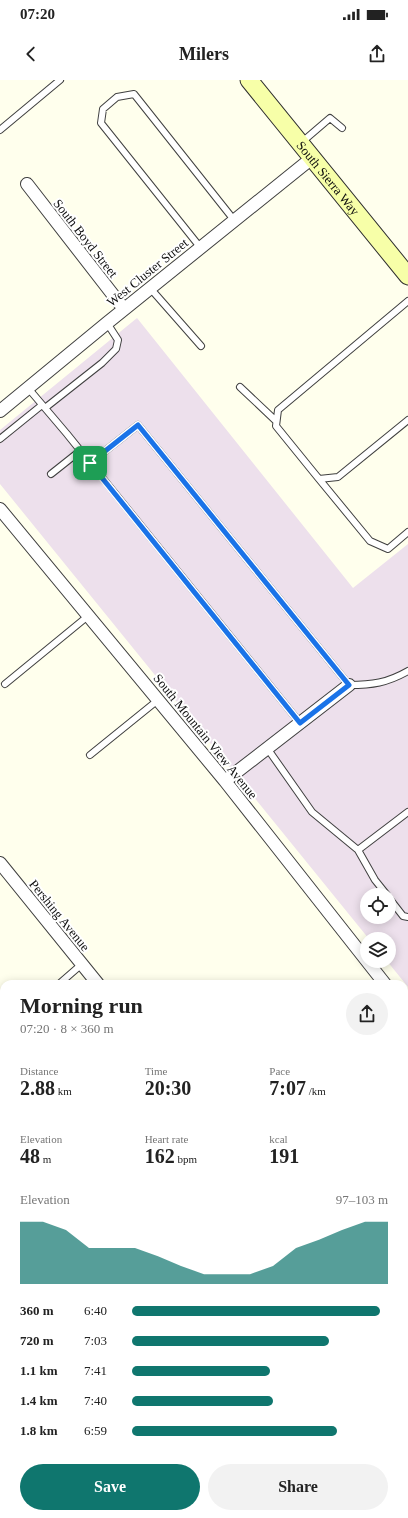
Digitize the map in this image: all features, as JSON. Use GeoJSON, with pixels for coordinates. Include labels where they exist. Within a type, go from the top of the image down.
{"type":"FeatureCollection","features":[{"type":"Feature","properties":{"kind":"street","name":"South Sierra Way"},"geometry":{"type":"LineString","coordinates":[[249,80],[408,276]]}},
{"type":"Feature","properties":{"kind":"street","name":"West Cluster Street"},"geometry":{"type":"LineString","coordinates":[[0,411],[107,322],[312,158]]}},
{"type":"Feature","properties":{"kind":"street","name":"South Boyd Street"},"geometry":{"type":"LineString","coordinates":[[27,184],[124,309]]}},
{"type":"Feature","properties":{"kind":"street","name":"South Mountain View Avenue"},"geometry":{"type":"LineString","coordinates":[[0,509],[225,780],[381,980]]}},
{"type":"Feature","properties":{"kind":"street"},"geometry":{"type":"LineString","coordinates":[[225,780],[349,685]]}},
{"type":"Feature","properties":{"kind":"street","name":"Pershing Avenue"},"geometry":{"type":"LineString","coordinates":[[0,863],[95,980]]}},
{"type":"Feature","properties":{"kind":"lane"},"geometry":{"type":"LineString","coordinates":[[0,130],[60,80]]}},
{"type":"Feature","properties":{"kind":"lane"},"geometry":{"type":"LineString","coordinates":[[200,247],[101,123],[103,109],[117,97],[134,94],[234,220]]}},
{"type":"Feature","properties":{"kind":"lane"},"geometry":{"type":"LineString","coordinates":[[300,143],[330,118],[342,128]]}},
{"type":"Feature","properties":{"kind":"lane"},"geometry":{"type":"LineString","coordinates":[[150,288],[201,346]]}},
{"type":"Feature","properties":{"kind":"lane"},"geometry":{"type":"LineString","coordinates":[[408,301],[278,410],[276,421],[276,426],[370,541],[388,549],[408,532]]}},
{"type":"Feature","properties":{"kind":"lane"},"geometry":{"type":"LineString","coordinates":[[0,439],[102,363],[116,349],[118,340],[107,322]]}},
{"type":"Feature","properties":{"kind":"lane"},"geometry":{"type":"LineString","coordinates":[[240,387],[276,421]]}},
{"type":"Feature","properties":{"kind":"lane"},"geometry":{"type":"LineString","coordinates":[[28,388],[300,723]]}},
{"type":"Feature","properties":{"kind":"lane"},"geometry":{"type":"LineString","coordinates":[[319,479],[338,477],[408,420]]}},
{"type":"Feature","properties":{"kind":"lane"},"geometry":{"type":"LineString","coordinates":[[90,463],[138,425],[349,685],[373,685],[398,677],[408,671]]}},
{"type":"Feature","properties":{"kind":"lane"},"geometry":{"type":"LineString","coordinates":[[51,474],[80,451]]}},
{"type":"Feature","properties":{"kind":"lane"},"geometry":{"type":"LineString","coordinates":[[4,684],[88,616]]}},
{"type":"Feature","properties":{"kind":"lane"},"geometry":{"type":"LineString","coordinates":[[90,755],[158,700]]}},
{"type":"Feature","properties":{"kind":"lane"},"geometry":{"type":"LineString","coordinates":[[267,748],[312,812],[358,850],[375,880],[381,888]]}},
{"type":"Feature","properties":{"kind":"lane"},"geometry":{"type":"LineString","coordinates":[[358,850],[408,812]]}},
{"type":"Feature","properties":{"kind":"lane"},"geometry":{"type":"LineString","coordinates":[[396,907],[403,916],[408,917]]}},
{"type":"Feature","properties":{"kind":"lane"},"geometry":{"type":"LineString","coordinates":[[64,980],[82,964]]}},
{"type":"Feature","properties":{"kind":"shaded area"},"geometry":{"type":"Polygon","coordinates":[[[137,318],[353,588],[408,544],[408,980],[402,980],[393,968],[396,968],[396,932],[363,932],[0,484],[0,430],[137,318]]]}},
{"type":"Feature","properties":{"kind":"route"},"geometry":{"type":"LineString","coordinates":[[138,425],[349,685],[300,723],[90,463],[138,425]]}}]}
